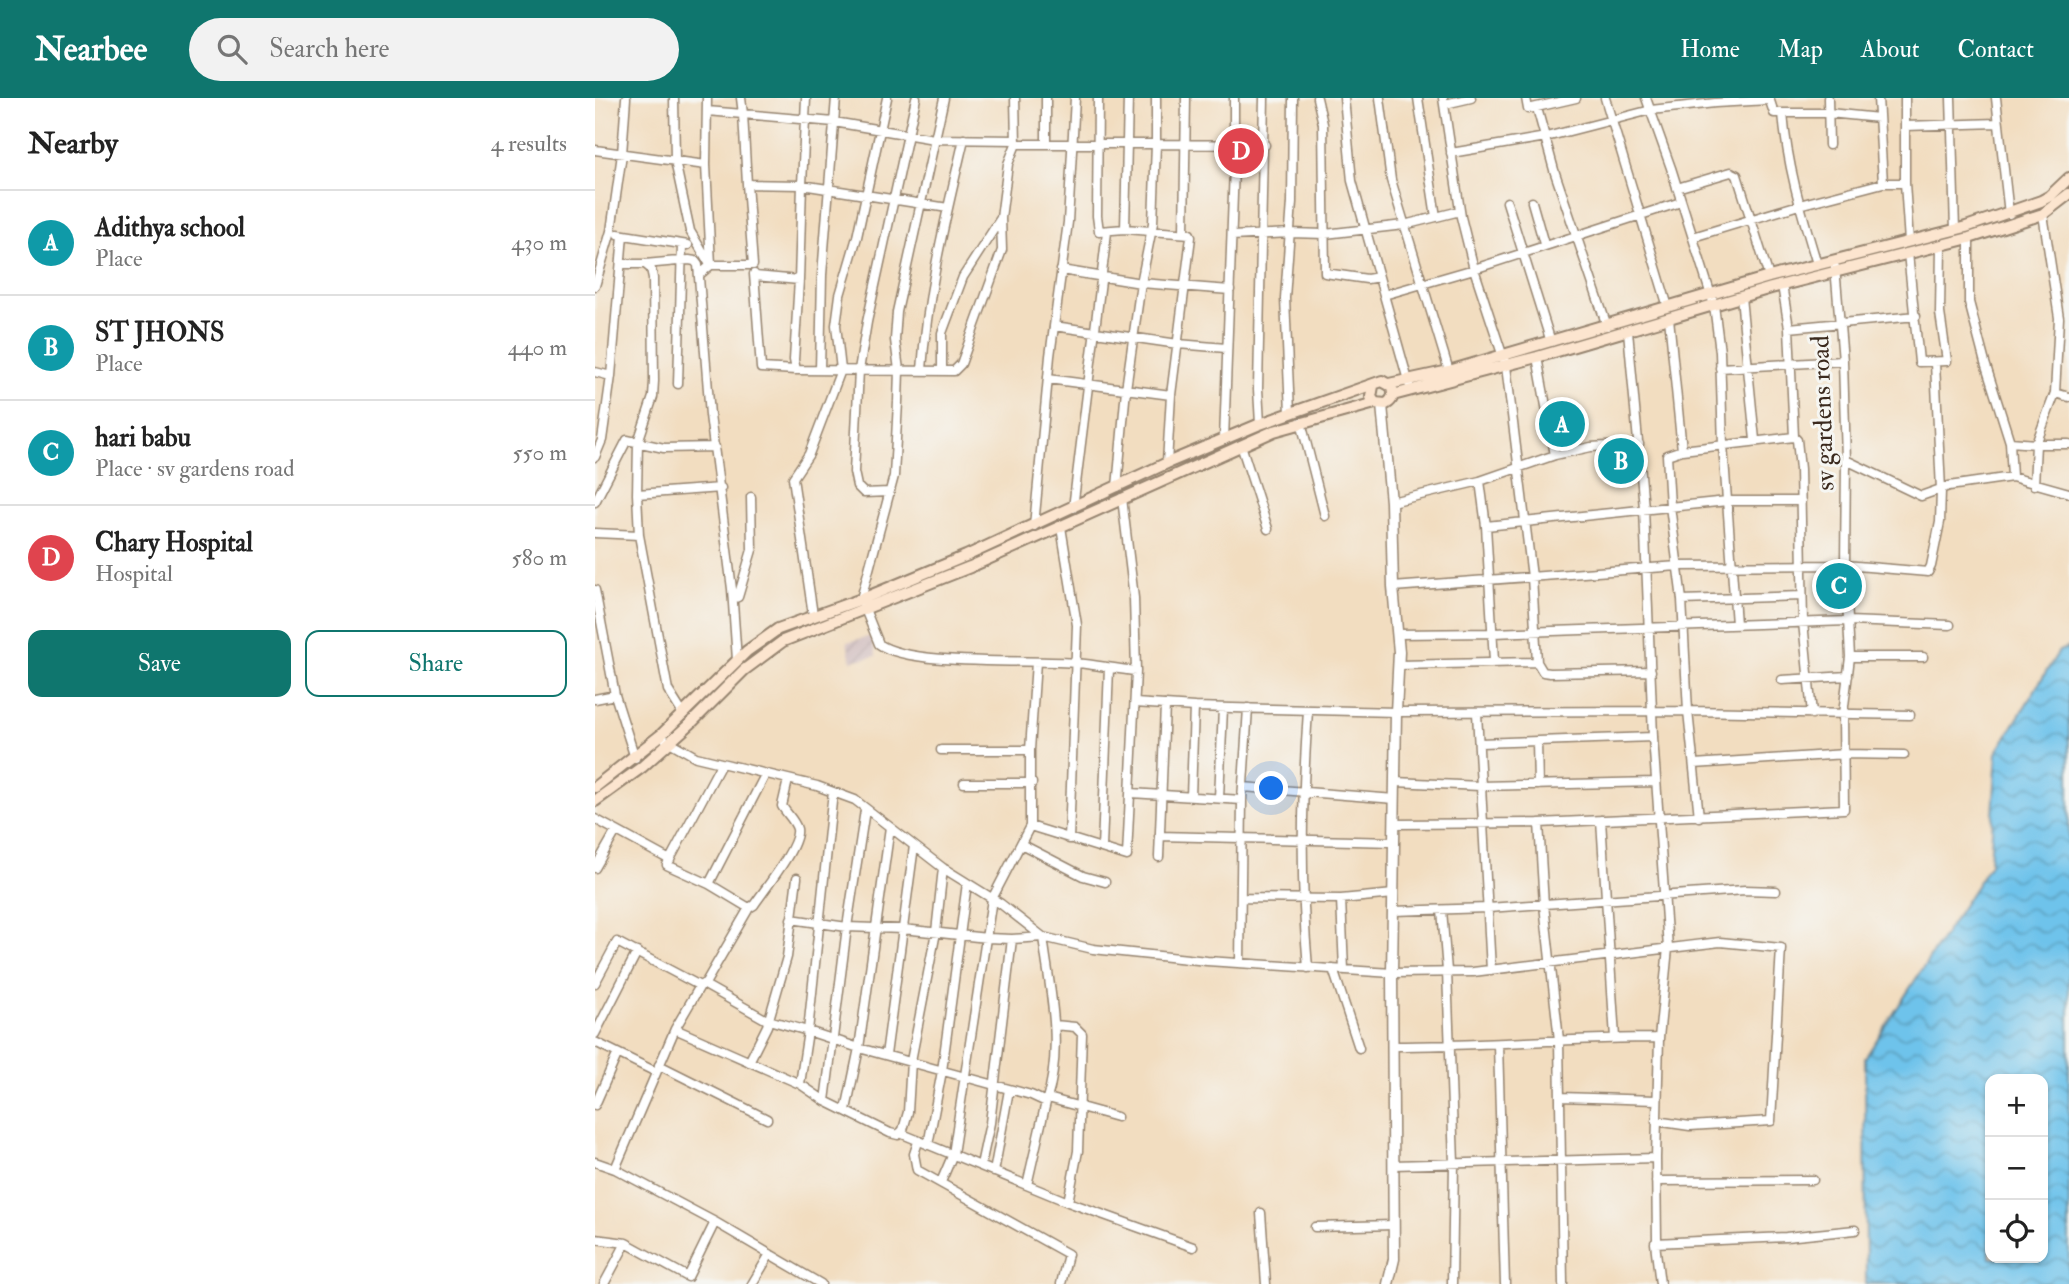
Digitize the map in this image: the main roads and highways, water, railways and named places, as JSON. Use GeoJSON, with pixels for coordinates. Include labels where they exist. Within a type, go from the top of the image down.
{"type":"FeatureCollection","features":[{"type":"Feature","properties":{"kind":"main road"},"geometry":{"type":"LineString","coordinates":[[1712,300],[1741,297],[2009,214],[2050,196],[2069,178]]}},
{"type":"Feature","properties":{"kind":"main road"},"geometry":{"type":"LineString","coordinates":[[1908,247],[1941,245],[2043,214],[2069,194]]}},
{"type":"Feature","properties":{"kind":"main road"},"geometry":{"type":"LineString","coordinates":[[1409,384],[1452,381],[1551,342],[1712,300],[1769,277],[1817,264],[1834,266]]}},
{"type":"Feature","properties":{"kind":"main road"},"geometry":{"type":"LineString","coordinates":[[1391,389],[1449,371],[1504,360],[1537,357],[1628,331],[1669,312]]}},
{"type":"Feature","properties":{"kind":"main road"},"geometry":{"type":"LineString","coordinates":[[595,801],[642,767],[683,714],[737,660],[767,635],[813,615],[863,604],[1061,527],[1167,463],[1260,424],[1382,381],[1391,389]]}},
{"type":"Feature","properties":{"kind":"main road"},"geometry":{"type":"LineString","coordinates":[[1373,386],[1371,397],[1379,404]]}},
{"type":"Feature","properties":{"kind":"main road"},"geometry":{"type":"LineString","coordinates":[[595,787],[665,740],[774,646],[1073,508],[1119,493],[1301,422],[1389,402],[1391,389]]}},
{"type":"Feature","properties":{"kind":"water"},"geometry":{"type":"Polygon","coordinates":[[[2069,647],[2069,1284],[1866,1284],[1865,1058],[1990,864],[1997,752],[2059,651],[2069,647]]]}},
{"type":"Feature","properties":{"kind":"place","name":"Chary Hospital"},"geometry":{"type":"Point","coordinates":[1241,151]}},
{"type":"Feature","properties":{"kind":"place","name":"Adithya school"},"geometry":{"type":"Point","coordinates":[1562,424]}},
{"type":"Feature","properties":{"kind":"place","name":"ST JHONS"},"geometry":{"type":"Point","coordinates":[1621,461]}},
{"type":"Feature","properties":{"kind":"place","name":"hari babu"},"geometry":{"type":"Point","coordinates":[1839,586]}}]}
